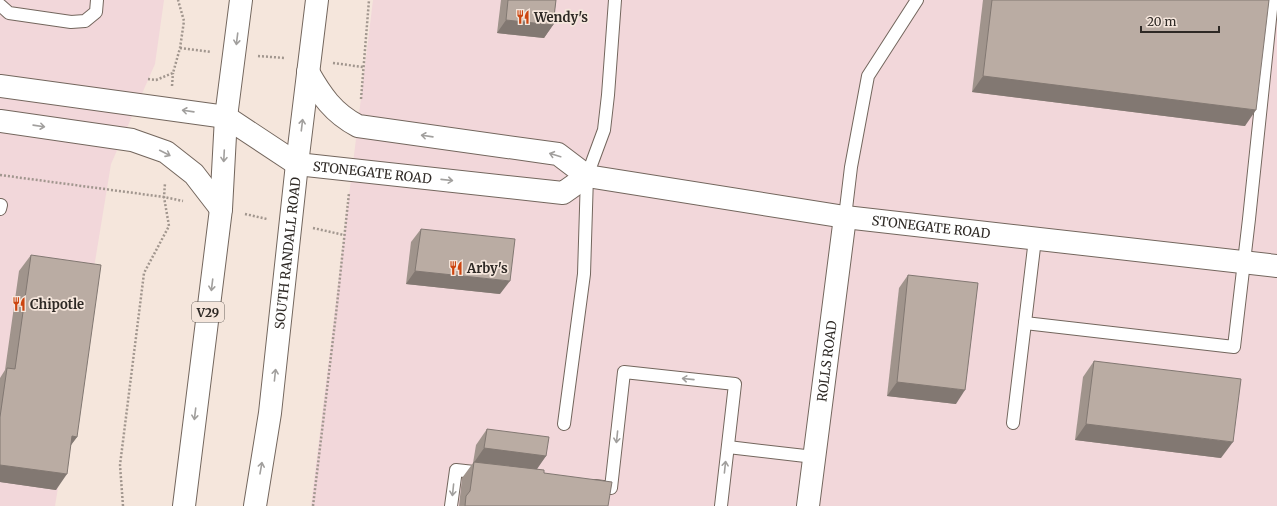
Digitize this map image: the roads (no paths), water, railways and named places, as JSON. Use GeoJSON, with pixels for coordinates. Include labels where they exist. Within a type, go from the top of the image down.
{"type":"FeatureCollection","features":[{"type":"Feature","properties":{"kind":"street","name":"V29"},"geometry":{"type":"LineString","coordinates":[[184,506],[221,209],[226,117],[241,0]]}},
{"type":"Feature","properties":{"kind":"street","name":"SOUTH RANDALL ROAD"},"geometry":{"type":"LineString","coordinates":[[255,506],[270,413],[297,164],[317,0]]}},
{"type":"Feature","properties":{"kind":"street","name":"STONEGATE ROAD"},"geometry":{"type":"LineString","coordinates":[[309,66],[319,92],[330,106],[347,120],[358,126],[558,154],[587,176],[845,217],[1277,266]]}},
{"type":"Feature","properties":{"kind":"street","name":"STONEGATE ROAD"},"geometry":{"type":"LineString","coordinates":[[0,86],[226,117],[297,164],[564,193],[587,176]]}},
{"type":"Feature","properties":{"kind":"street"},"geometry":{"type":"LineString","coordinates":[[0,121],[132,140],[166,152],[194,174],[221,209]]}},
{"type":"Feature","properties":{"kind":"street","name":"ROLLS ROAD"},"geometry":{"type":"LineString","coordinates":[[808,506],[845,217]]}},
{"type":"Feature","properties":{"kind":"lane"},"geometry":{"type":"LineString","coordinates":[[0,6],[9,14],[71,22],[85,21],[96,12],[97,0]]}},
{"type":"Feature","properties":{"kind":"lane"},"geometry":{"type":"LineString","coordinates":[[564,424],[584,274],[587,176],[604,130],[615,0]]}},
{"type":"Feature","properties":{"kind":"lane"},"geometry":{"type":"LineString","coordinates":[[845,217],[851,167],[868,76],[916,0]]}},
{"type":"Feature","properties":{"kind":"lane"},"geometry":{"type":"LineString","coordinates":[[1025,323],[1234,347],[1272,0]]}},
{"type":"Feature","properties":{"kind":"lane"},"geometry":{"type":"LineString","coordinates":[[1013,423],[1035,238]]}},
{"type":"Feature","properties":{"kind":"lane"},"geometry":{"type":"LineString","coordinates":[[580,484],[611,488],[624,372],[734,384],[721,506]]}},
{"type":"Feature","properties":{"kind":"lane"},"geometry":{"type":"LineString","coordinates":[[728,447],[814,457]]}},
{"type":"Feature","properties":{"kind":"lane"},"geometry":{"type":"LineString","coordinates":[[452,506],[456,470],[494,475]]}},
{"type":"Feature","properties":{"kind":"place","name":"Wendy's"},"geometry":{"type":"Point","coordinates":[523,17]}},
{"type":"Feature","properties":{"kind":"place","name":"Arby's"},"geometry":{"type":"Point","coordinates":[456,268]}},
{"type":"Feature","properties":{"kind":"place","name":"Chipotle"},"geometry":{"type":"Point","coordinates":[19,304]}}]}
